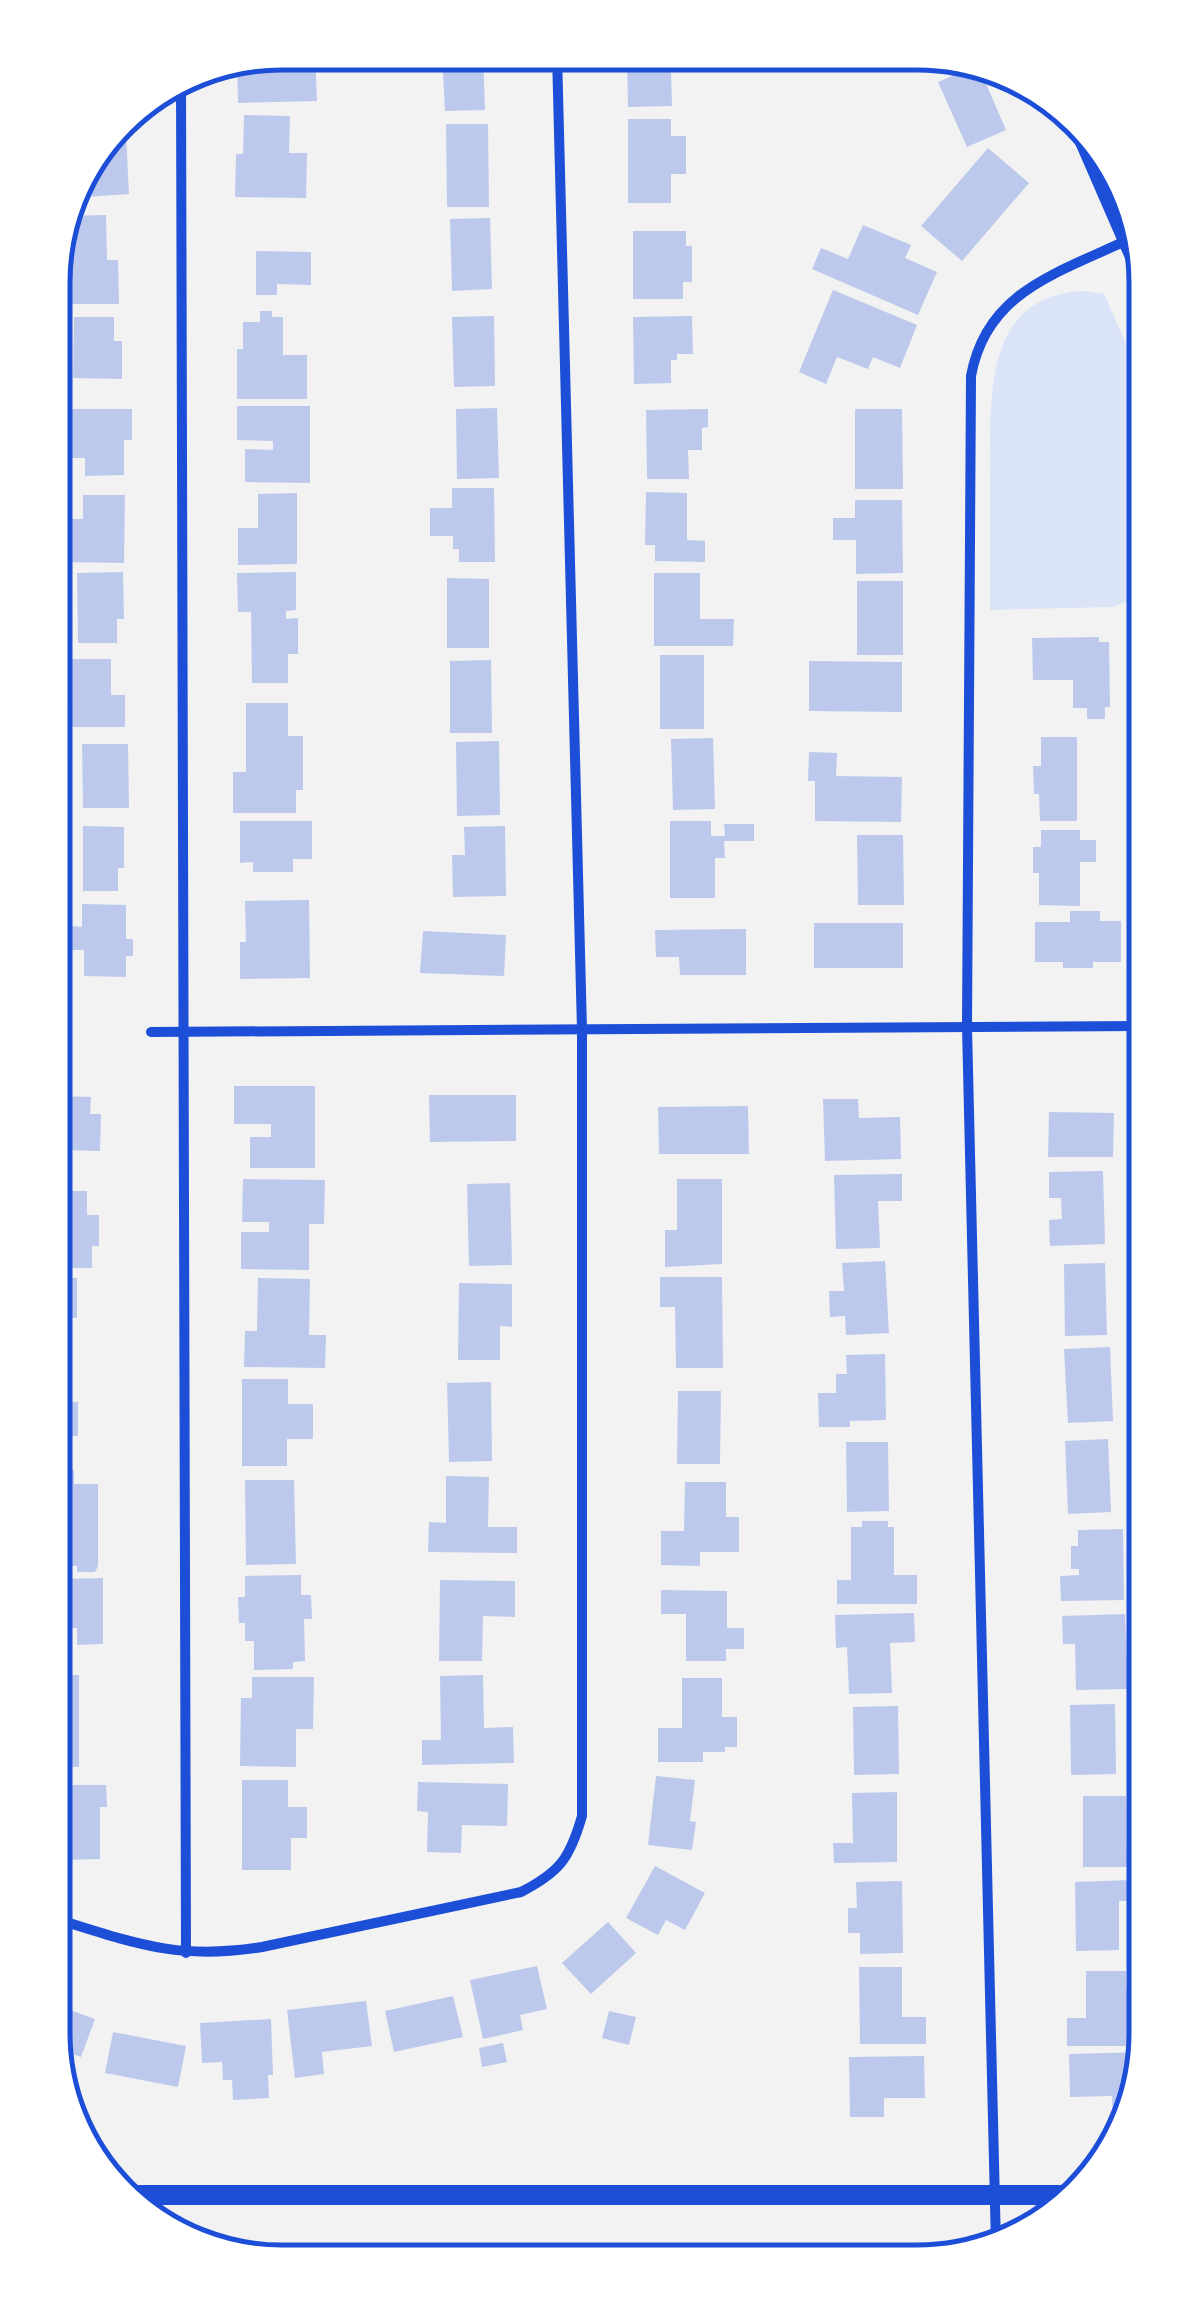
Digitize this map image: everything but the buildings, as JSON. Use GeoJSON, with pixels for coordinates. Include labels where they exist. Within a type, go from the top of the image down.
{"type":"FeatureCollection","features":[{"type":"Feature","properties":{"kind":"main road"},"geometry":{"type":"LineString","coordinates":[[146,2195],[1053,2195]]}},
{"type":"Feature","properties":{"kind":"street"},"geometry":{"type":"LineString","coordinates":[[70,1923],[148,1948],[186,1954],[222,1954],[262,1947],[521,1892],[547,1878],[572,1852],[582,1816],[582,1030],[557,70]]}},
{"type":"Feature","properties":{"kind":"street"},"geometry":{"type":"LineString","coordinates":[[181,95],[186,1954]]}},
{"type":"Feature","properties":{"kind":"street"},"geometry":{"type":"LineString","coordinates":[[1084,153],[1126,250]]}},
{"type":"Feature","properties":{"kind":"street"},"geometry":{"type":"LineString","coordinates":[[996,2229],[967,1027],[970,410],[974,356],[997,315],[1029,287],[1123,242]]}},
{"type":"Feature","properties":{"kind":"street"},"geometry":{"type":"LineString","coordinates":[[151,1032],[1129,1026]]}},
{"type":"Feature","properties":{"kind":"shaded area"},"geometry":{"type":"Polygon","coordinates":[[[1085,291],[1104,294],[1129,350],[1129,600],[1113,607],[990,610],[990,418],[998,358],[1009,332],[1026,311],[1051,297],[1085,291]]]}}]}
